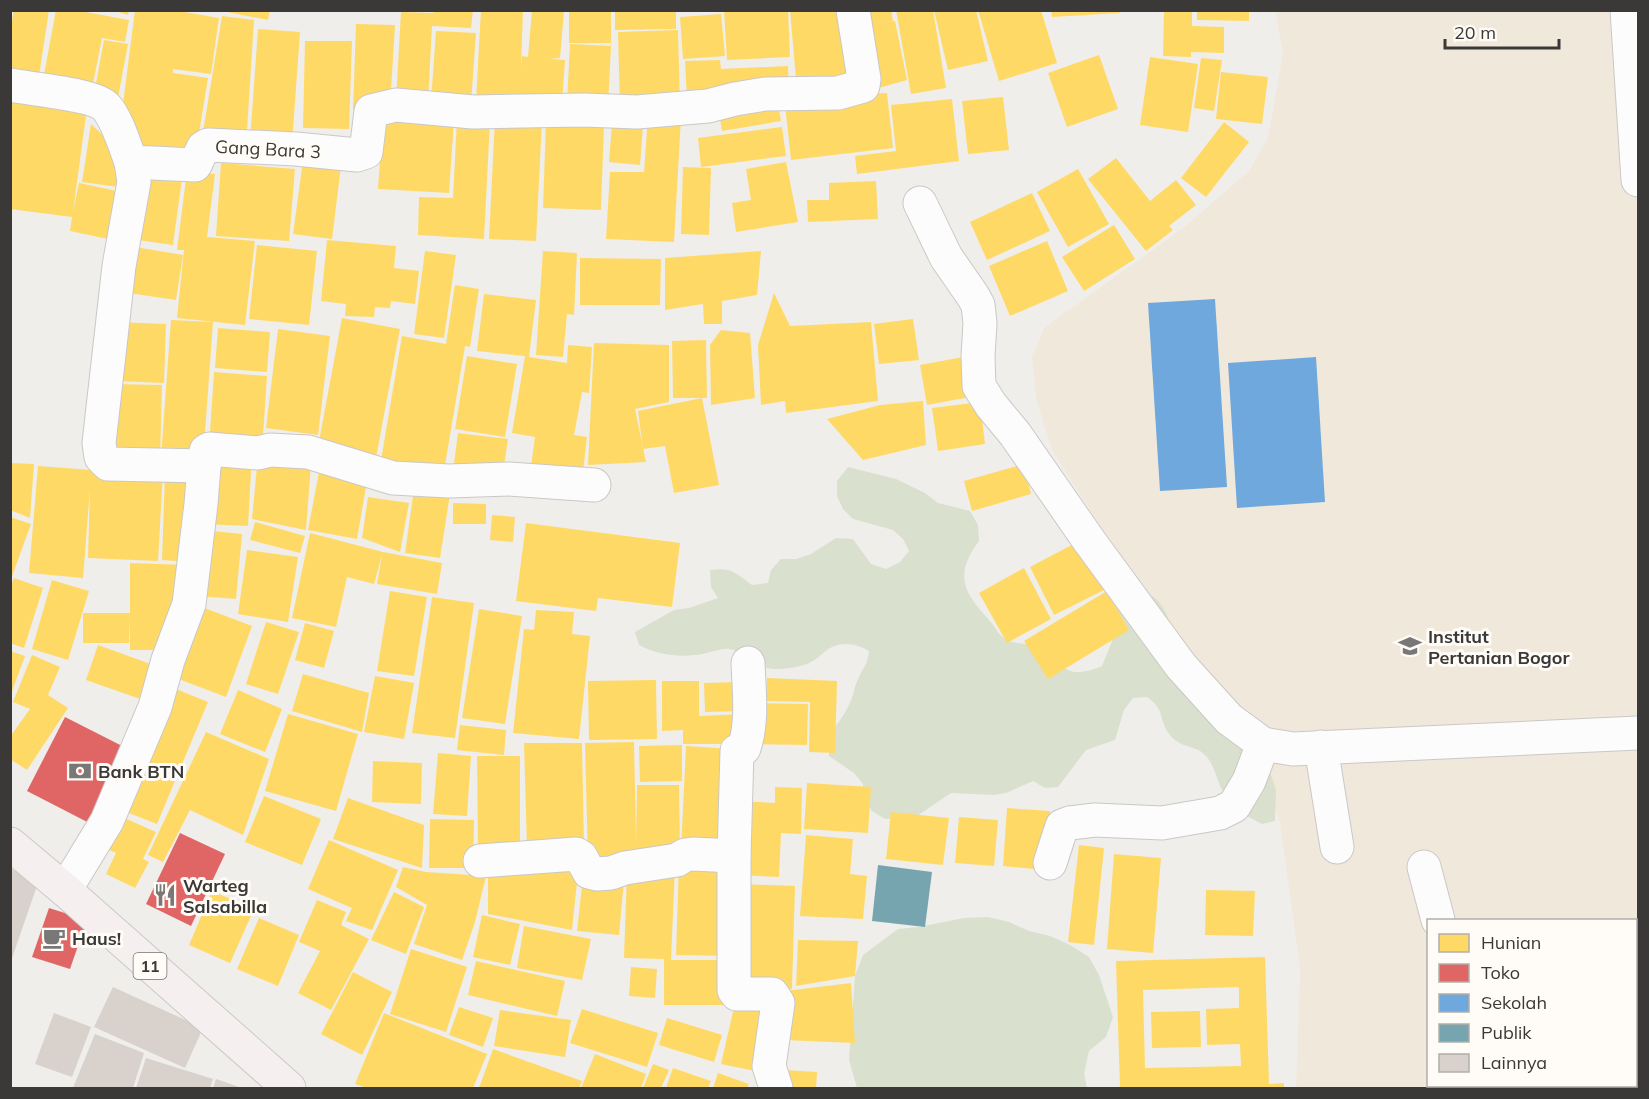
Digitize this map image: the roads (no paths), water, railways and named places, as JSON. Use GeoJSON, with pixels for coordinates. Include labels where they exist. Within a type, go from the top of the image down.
{"type":"FeatureCollection","features":[{"type":"Feature","properties":{"kind":"highway","name":"11"},"geometry":{"type":"LineString","coordinates":[[10,844],[289,1089]]}},
{"type":"Feature","properties":{"kind":"street","name":"Gang Bara 3"},"geometry":{"type":"LineString","coordinates":[[131,162],[195,165],[203,148],[208,145],[362,154],[366,152],[370,111],[396,105],[473,112],[584,110],[637,112],[708,106],[765,94],[838,93],[863,86],[861,51],[853,10]]}},
{"type":"Feature","properties":{"kind":"street"},"geometry":{"type":"LineString","coordinates":[[1627,10],[1638,180]]}},
{"type":"Feature","properties":{"kind":"street"},"geometry":{"type":"LineString","coordinates":[[10,85],[81,96],[101,102],[108,109],[123,139],[131,162],[134,182],[119,266],[99,443],[101,457],[108,464],[204,466]]}},
{"type":"Feature","properties":{"kind":"street"},"geometry":{"type":"LineString","coordinates":[[920,203],[946,257],[978,305],[980,386],[990,405],[1015,434],[1090,542],[1181,666],[1229,718],[1263,744],[1293,749],[1638,733]]}},
{"type":"Feature","properties":{"kind":"street"},"geometry":{"type":"LineString","coordinates":[[65,890],[107,821],[155,707],[168,660],[189,604],[208,448],[258,453],[290,450],[308,452],[393,478],[449,481],[509,479],[594,485]]}},
{"type":"Feature","properties":{"kind":"street"},"geometry":{"type":"LineString","coordinates":[[748,663],[747,740],[744,748],[737,751],[734,990],[737,994],[772,994],[778,1003],[769,1066],[776,1089]]}},
{"type":"Feature","properties":{"kind":"street"},"geometry":{"type":"LineString","coordinates":[[1050,863],[1062,826],[1070,823],[1119,820],[1162,823],[1220,813],[1234,806],[1249,781],[1263,744]]}},
{"type":"Feature","properties":{"kind":"street"},"geometry":{"type":"LineString","coordinates":[[1321,747],[1337,847]]}},
{"type":"Feature","properties":{"kind":"street"},"geometry":{"type":"LineString","coordinates":[[480,861],[576,854],[581,857],[589,872],[597,874],[677,860],[685,855],[734,856]]}},
{"type":"Feature","properties":{"kind":"street"},"geometry":{"type":"LineString","coordinates":[[1424,867],[1437,919]]}},
{"type":"Feature","properties":{"kind":"place","name":"Institut Pertanian Bogor"},"geometry":{"type":"Point","coordinates":[1410,646]}},
{"type":"Feature","properties":{"kind":"place","name":"Bank BTN"},"geometry":{"type":"Point","coordinates":[80,771]}},
{"type":"Feature","properties":{"kind":"place","name":"Warteg Salsabilla"},"geometry":{"type":"Point","coordinates":[165,895]}},
{"type":"Feature","properties":{"kind":"place","name":"Haus!"},"geometry":{"type":"Point","coordinates":[54,938]}}]}
